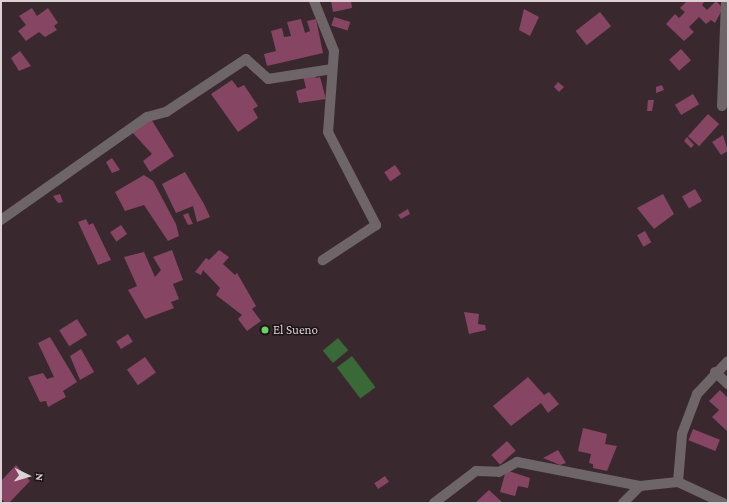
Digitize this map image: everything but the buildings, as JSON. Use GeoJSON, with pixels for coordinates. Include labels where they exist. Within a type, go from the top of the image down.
{"type":"FeatureCollection","features":[{"type":"Feature","properties":{"kind":"street"},"geometry":{"type":"LineString","coordinates":[[314,1],[334,50],[328,132],[376,225],[323,260]]}},
{"type":"Feature","properties":{"kind":"street"},"geometry":{"type":"LineString","coordinates":[[722,106],[726,1]]}},
{"type":"Feature","properties":{"kind":"street"},"geometry":{"type":"LineString","coordinates":[[1,220],[147,117],[166,112],[246,59],[268,79],[332,69]]}},
{"type":"Feature","properties":{"kind":"street"},"geometry":{"type":"LineString","coordinates":[[678,482],[682,434],[697,394],[715,372],[728,361]]}},
{"type":"Feature","properties":{"kind":"street"},"geometry":{"type":"LineString","coordinates":[[715,372],[728,384]]}},
{"type":"Feature","properties":{"kind":"street"},"geometry":{"type":"LineString","coordinates":[[434,503],[476,471],[498,472],[517,462],[640,486],[678,482],[723,503]]}},
{"type":"Feature","properties":{"kind":"street"},"geometry":{"type":"LineString","coordinates":[[623,503],[640,486]]}},
{"type":"Feature","properties":{"kind":"shaded area"},"geometry":{"type":"Polygon","coordinates":[[[338,338],[348,350],[333,363],[323,351],[338,338]]]}},
{"type":"Feature","properties":{"kind":"shaded area"},"geometry":{"type":"Polygon","coordinates":[[[352,356],[375,387],[360,399],[337,367],[352,356]]]}},
{"type":"Feature","properties":{"kind":"place","name":"El Sueno"},"geometry":{"type":"Point","coordinates":[265,330]}}]}
